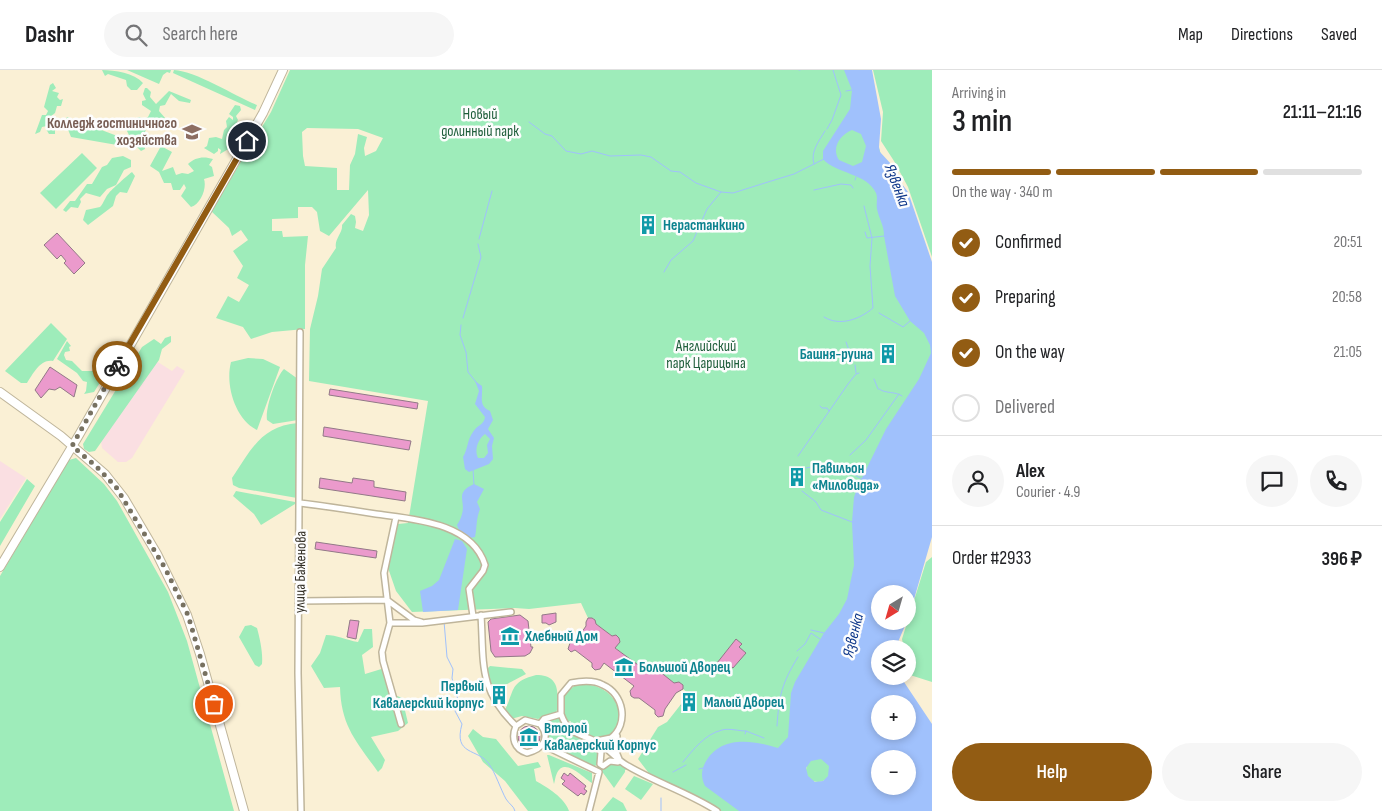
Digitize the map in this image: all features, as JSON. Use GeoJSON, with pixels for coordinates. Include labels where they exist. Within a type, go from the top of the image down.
{"type":"FeatureCollection","features":[{"type":"Feature","properties":{"kind":"main road"},"geometry":{"type":"LineString","coordinates":[[0,567],[72,446],[263,113],[283,70]]}},
{"type":"Feature","properties":{"kind":"main road"},"geometry":{"type":"LineString","coordinates":[[0,392],[72,446],[105,474],[124,498],[161,561],[181,598],[200,654],[244,811]]}},
{"type":"Feature","properties":{"kind":"street","name":"улица Баженова"},"geometry":{"type":"LineString","coordinates":[[300,332],[300,601],[298,673],[301,811]]}},
{"type":"Feature","properties":{"kind":"street"},"geometry":{"type":"LineString","coordinates":[[300,503],[405,517],[444,527],[457,533],[478,550],[485,564],[483,571],[469,589],[472,616]]}},
{"type":"Feature","properties":{"kind":"street"},"geometry":{"type":"LineString","coordinates":[[396,517],[384,573],[390,623],[382,652],[383,662],[401,724]]}},
{"type":"Feature","properties":{"kind":"street"},"geometry":{"type":"LineString","coordinates":[[300,601],[387,600],[414,620],[421,622]]}},
{"type":"Feature","properties":{"kind":"street"},"geometry":{"type":"LineString","coordinates":[[390,623],[421,622],[511,612]]}},
{"type":"Feature","properties":{"kind":"street"},"geometry":{"type":"LineString","coordinates":[[480,615],[485,682],[495,702],[516,726],[514,742],[521,751],[527,753],[543,745],[546,735],[540,724],[525,720],[516,726]]}},
{"type":"Feature","properties":{"kind":"street"},"geometry":{"type":"LineString","coordinates":[[597,772],[602,765],[607,750],[610,740],[622,723],[622,711],[613,693],[603,685],[583,681],[568,686],[561,695],[561,714],[571,730],[597,742],[607,750],[619,760],[649,778],[693,797],[717,811]]}},
{"type":"Feature","properties":{"kind":"street"},"geometry":{"type":"LineString","coordinates":[[540,724],[544,720],[561,714]]}},
{"type":"Feature","properties":{"kind":"street"},"geometry":{"type":"LineString","coordinates":[[602,765],[600,764],[601,752],[591,742],[610,740],[617,736],[614,748],[620,758],[619,760]]}},
{"type":"Feature","properties":{"kind":"street"},"geometry":{"type":"LineString","coordinates":[[543,745],[599,772],[589,811]]}},
{"type":"Feature","properties":{"kind":"street"},"geometry":{"type":"LineString","coordinates":[[602,765],[610,761],[618,762],[619,760]]}},
{"type":"Feature","properties":{"kind":"shaded area"},"geometry":{"type":"Polygon","coordinates":[[[145,354],[172,371],[177,366],[185,371],[132,458],[126,462],[118,462],[102,448],[100,435],[145,354]]]}},
{"type":"Feature","properties":{"kind":"shaded area"},"geometry":{"type":"Polygon","coordinates":[[[0,461],[26,478],[0,519],[0,461]]]}},
{"type":"Feature","properties":{"kind":"green space"},"geometry":{"type":"Polygon","coordinates":[[[102,70],[130,74],[143,83],[137,90],[131,90],[127,86],[126,80],[108,74],[105,76],[102,70]]]}},
{"type":"Feature","properties":{"kind":"green space"},"geometry":{"type":"Polygon","coordinates":[[[127,70],[171,70],[170,73],[167,72],[163,75],[159,84],[127,70]]]}},
{"type":"Feature","properties":{"kind":"green space"},"geometry":{"type":"Polygon","coordinates":[[[174,70],[193,75],[257,105],[255,110],[173,73],[174,70]]]}},
{"type":"Feature","properties":{"kind":"green space","name":"Английский парк Царицына"},"geometry":{"type":"Polygon","coordinates":[[[290,70],[854,70],[932,304],[932,410],[757,811],[717,811],[651,776],[638,759],[658,727],[667,722],[689,694],[683,689],[682,685],[674,683],[659,671],[658,666],[655,664],[648,667],[648,673],[613,646],[620,642],[619,638],[616,635],[612,636],[596,624],[593,618],[588,618],[581,603],[529,609],[412,612],[396,591],[387,565],[398,524],[408,523],[428,401],[309,381],[310,329],[322,269],[336,248],[336,242],[342,225],[351,214],[355,216],[355,228],[363,231],[369,215],[368,190],[329,236],[320,231],[317,212],[312,207],[298,207],[298,218],[272,219],[272,231],[282,231],[283,237],[308,236],[305,265],[305,329],[272,332],[251,339],[243,327],[216,318],[228,296],[239,302],[249,285],[237,278],[243,266],[233,251],[248,240],[241,230],[232,236],[229,228],[211,211],[271,112],[290,70]],[[307,128],[302,132],[305,166],[337,168],[337,190],[349,190],[350,165],[355,154],[358,134],[367,137],[364,148],[365,156],[376,151],[383,138],[358,129],[307,128]]]}},
{"type":"Feature","properties":{"kind":"green space"},"geometry":{"type":"Polygon","coordinates":[[[873,70],[932,70],[932,257],[908,187],[881,141],[883,112],[873,70]]]}},
{"type":"Feature","properties":{"kind":"green space"},"geometry":{"type":"Polygon","coordinates":[[[53,83],[56,88],[52,91],[59,93],[57,97],[60,100],[63,99],[61,106],[57,106],[55,113],[50,117],[51,121],[56,119],[58,122],[55,127],[55,134],[49,134],[46,129],[47,126],[42,127],[40,132],[35,134],[42,115],[46,115],[48,111],[44,107],[50,85],[53,83]]]}},
{"type":"Feature","properties":{"kind":"green space"},"geometry":{"type":"Polygon","coordinates":[[[145,88],[151,92],[150,97],[156,104],[169,91],[191,100],[190,103],[179,101],[171,94],[165,105],[160,106],[159,111],[166,119],[159,125],[154,121],[148,123],[144,135],[140,138],[144,142],[145,149],[141,151],[137,147],[129,147],[123,141],[129,135],[127,131],[134,119],[140,117],[142,120],[148,117],[151,111],[142,105],[142,101],[146,100],[143,94],[145,88]]]}},
{"type":"Feature","properties":{"kind":"green space"},"geometry":{"type":"Polygon","coordinates":[[[235,105],[240,106],[241,110],[236,116],[238,120],[228,139],[230,148],[220,154],[221,150],[218,148],[218,151],[214,154],[204,148],[207,146],[209,138],[216,137],[222,139],[224,130],[227,127],[226,121],[229,117],[233,120],[233,117],[229,114],[235,105]]]}},
{"type":"Feature","properties":{"kind":"green space"},"geometry":{"type":"Polygon","coordinates":[[[67,117],[120,137],[117,145],[71,137],[65,122],[67,117]]]}},
{"type":"Feature","properties":{"kind":"green space"},"geometry":{"type":"Polygon","coordinates":[[[161,146],[172,152],[162,171],[173,167],[176,175],[188,174],[194,171],[188,164],[194,160],[203,157],[213,159],[209,165],[212,167],[214,176],[204,179],[205,187],[198,203],[195,205],[191,207],[181,196],[186,188],[184,184],[180,190],[173,190],[171,183],[164,183],[159,172],[150,166],[161,146]]]}},
{"type":"Feature","properties":{"kind":"green space"},"geometry":{"type":"Polygon","coordinates":[[[82,153],[97,168],[56,209],[40,193],[82,153]]]}},
{"type":"Feature","properties":{"kind":"green space"},"geometry":{"type":"Polygon","coordinates":[[[123,156],[131,160],[131,167],[124,170],[116,185],[107,189],[100,197],[86,193],[80,199],[81,202],[78,208],[71,207],[66,212],[63,210],[70,201],[75,201],[87,184],[92,184],[102,167],[107,165],[112,158],[123,156]]]}},
{"type":"Feature","properties":{"kind":"green space"},"geometry":{"type":"Polygon","coordinates":[[[132,172],[135,176],[127,193],[120,192],[116,196],[113,206],[88,225],[83,220],[86,210],[100,207],[106,196],[132,172]]]}},
{"type":"Feature","properties":{"kind":"green space"},"geometry":{"type":"Polygon","coordinates":[[[51,323],[67,339],[53,361],[44,362],[27,383],[21,383],[5,371],[51,323]]]}},
{"type":"Feature","properties":{"kind":"green space"},"geometry":{"type":"Polygon","coordinates":[[[171,336],[171,342],[162,349],[159,360],[95,451],[89,452],[84,449],[83,444],[142,347],[154,339],[161,344],[165,338],[171,336]]]}},
{"type":"Feature","properties":{"kind":"green space"},"geometry":{"type":"Polygon","coordinates":[[[67,341],[71,346],[69,347],[70,351],[65,352],[66,360],[72,361],[82,371],[96,371],[95,375],[101,381],[94,392],[84,394],[87,382],[83,381],[77,373],[57,359],[67,341]]]}},
{"type":"Feature","properties":{"kind":"green space"},"geometry":{"type":"Polygon","coordinates":[[[248,358],[263,359],[280,367],[257,430],[249,425],[238,410],[233,400],[229,381],[231,362],[248,358]]]}},
{"type":"Feature","properties":{"kind":"green space"},"geometry":{"type":"Polygon","coordinates":[[[284,369],[298,379],[298,420],[273,424],[267,420],[269,401],[284,369]]]}},
{"type":"Feature","properties":{"kind":"green space"},"geometry":{"type":"Polygon","coordinates":[[[298,423],[297,498],[239,488],[233,485],[232,478],[258,441],[275,429],[298,423]]]}},
{"type":"Feature","properties":{"kind":"green space"},"geometry":{"type":"Polygon","coordinates":[[[76,458],[104,484],[117,501],[168,592],[187,641],[234,811],[0,811],[0,576],[69,460],[76,458]]]}},
{"type":"Feature","properties":{"kind":"green space"},"geometry":{"type":"Polygon","coordinates":[[[27,479],[35,486],[0,546],[0,522],[27,479]]]}},
{"type":"Feature","properties":{"kind":"green space"},"geometry":{"type":"Polygon","coordinates":[[[236,491],[295,502],[295,504],[261,525],[254,514],[233,496],[236,491]]]}},
{"type":"Feature","properties":{"kind":"green space"},"geometry":{"type":"Polygon","coordinates":[[[932,557],[932,682],[916,677],[916,640],[902,639],[905,630],[916,630],[916,594],[926,562],[932,557]]]}},
{"type":"Feature","properties":{"kind":"green space"},"geometry":{"type":"Polygon","coordinates":[[[251,625],[257,628],[262,651],[262,664],[259,667],[255,665],[239,637],[245,626],[251,625]]]}},
{"type":"Feature","properties":{"kind":"green space"},"geometry":{"type":"Polygon","coordinates":[[[364,629],[372,629],[373,647],[362,655],[365,674],[388,667],[395,695],[402,698],[408,723],[398,731],[371,737],[385,760],[378,772],[351,732],[343,712],[340,687],[324,688],[311,666],[320,653],[326,635],[358,642],[364,629]]]}},
{"type":"Feature","properties":{"kind":"green space"},"geometry":{"type":"Polygon","coordinates":[[[490,666],[522,669],[526,674],[492,692],[486,670],[490,666]]]}},
{"type":"Feature","properties":{"kind":"green space"},"geometry":{"type":"Polygon","coordinates":[[[542,675],[554,682],[557,690],[556,713],[538,719],[522,716],[511,719],[505,710],[514,687],[522,680],[542,675]]]}},
{"type":"Feature","properties":{"kind":"green space"},"geometry":{"type":"Polygon","coordinates":[[[577,684],[600,688],[612,697],[616,703],[621,719],[615,730],[608,736],[599,738],[587,736],[586,732],[582,735],[569,726],[571,721],[566,722],[561,700],[565,693],[577,684]]]}},
{"type":"Feature","properties":{"kind":"green space"},"geometry":{"type":"Polygon","coordinates":[[[557,717],[573,735],[598,748],[600,764],[592,767],[551,747],[545,723],[548,719],[557,717]]]}},
{"type":"Feature","properties":{"kind":"green space"},"geometry":{"type":"Polygon","coordinates":[[[473,729],[483,737],[496,739],[518,766],[538,762],[541,767],[534,769],[536,781],[560,797],[569,811],[528,811],[505,781],[483,762],[468,736],[473,729]]]}},
{"type":"Feature","properties":{"kind":"green space"},"geometry":{"type":"Polygon","coordinates":[[[547,755],[592,773],[592,783],[574,770],[565,767],[557,773],[554,784],[547,755]]]}},
{"type":"Feature","properties":{"kind":"green space"},"geometry":{"type":"Polygon","coordinates":[[[818,758],[826,762],[830,770],[826,778],[818,782],[810,778],[806,770],[810,762],[818,758]]]}},
{"type":"Feature","properties":{"kind":"green space"},"geometry":{"type":"Polygon","coordinates":[[[618,762],[628,769],[625,770],[614,788],[601,770],[606,763],[618,762]]]}},
{"type":"Feature","properties":{"kind":"green space"},"geometry":{"type":"Polygon","coordinates":[[[634,776],[653,784],[641,800],[625,789],[634,776]]]}},
{"type":"Feature","properties":{"kind":"green space"},"geometry":{"type":"Polygon","coordinates":[[[613,797],[623,803],[627,811],[601,811],[613,797]]]}},
{"type":"Feature","properties":{"kind":"water","name":"Язвенка"},"geometry":{"type":"Polygon","coordinates":[[[844,70],[872,70],[881,119],[880,152],[891,164],[895,175],[908,192],[932,262],[932,537],[916,592],[916,585],[871,585],[871,630],[903,630],[899,640],[871,640],[871,685],[906,685],[913,695],[871,695],[871,740],[916,740],[916,700],[932,724],[932,811],[739,811],[705,786],[702,774],[705,763],[711,754],[728,744],[747,742],[778,748],[788,737],[791,693],[795,682],[847,599],[854,565],[852,522],[854,497],[886,429],[919,379],[931,353],[930,345],[924,333],[910,321],[895,296],[883,229],[877,209],[876,193],[866,181],[836,168],[823,159],[823,151],[850,109],[852,90],[844,70]],[[852,130],[838,142],[836,151],[839,160],[853,166],[862,162],[866,146],[861,134],[852,130]],[[821,759],[811,761],[806,768],[808,776],[815,782],[823,781],[828,776],[829,766],[821,759]]]}},
{"type":"Feature","properties":{"kind":"water"},"geometry":{"type":"Polygon","coordinates":[[[475,381],[482,386],[482,404],[490,411],[493,420],[488,429],[494,438],[492,446],[493,459],[489,464],[469,472],[465,469],[463,457],[471,435],[485,417],[475,404],[479,391],[475,381]],[[485,434],[480,439],[477,445],[478,458],[484,458],[488,453],[487,445],[490,439],[485,434]]]}},
{"type":"Feature","properties":{"kind":"water"},"geometry":{"type":"Polygon","coordinates":[[[474,484],[484,489],[477,502],[480,509],[475,537],[470,538],[459,530],[457,525],[463,509],[462,494],[468,487],[474,484]]]}},
{"type":"Feature","properties":{"kind":"water"},"geometry":{"type":"Polygon","coordinates":[[[455,539],[462,541],[467,549],[458,610],[423,612],[420,591],[432,586],[439,580],[455,539]]]}},
{"type":"Feature","properties":{"kind":"building"},"geometry":{"type":"Polygon","coordinates":[[[57,233],[85,263],[74,274],[64,263],[66,261],[61,255],[57,259],[44,245],[57,233]]]}},
{"type":"Feature","properties":{"kind":"building"},"geometry":{"type":"Polygon","coordinates":[[[50,367],[77,385],[74,397],[60,387],[55,390],[49,389],[41,398],[35,390],[50,367]]]}},
{"type":"Feature","properties":{"kind":"building"},"geometry":{"type":"Polygon","coordinates":[[[330,389],[418,403],[417,409],[329,395],[330,389]]]}},
{"type":"Feature","properties":{"kind":"building"},"geometry":{"type":"Polygon","coordinates":[[[324,427],[411,441],[409,450],[323,436],[324,427]]]}},
{"type":"Feature","properties":{"kind":"building"},"geometry":{"type":"Polygon","coordinates":[[[320,478],[352,483],[353,478],[374,481],[374,487],[406,492],[405,501],[319,488],[320,478]]]}},
{"type":"Feature","properties":{"kind":"building"},"geometry":{"type":"Polygon","coordinates":[[[316,542],[377,551],[376,558],[315,549],[316,542]]]}},
{"type":"Feature","properties":{"kind":"building"},"geometry":{"type":"Polygon","coordinates":[[[556,613],[556,622],[549,625],[542,623],[542,615],[556,613]]]}},
{"type":"Feature","properties":{"kind":"building","name":"Хлебный Дом"},"geometry":{"type":"Polygon","coordinates":[[[520,615],[528,621],[531,647],[533,647],[530,653],[525,656],[495,657],[491,651],[488,622],[491,619],[520,615]]]}},
{"type":"Feature","properties":{"kind":"building","name":"Большой Дворец"},"geometry":{"type":"Polygon","coordinates":[[[588,618],[595,620],[596,624],[612,636],[616,635],[620,642],[615,648],[645,670],[654,664],[658,666],[659,671],[674,683],[679,682],[683,685],[683,689],[676,693],[665,709],[663,716],[658,717],[655,714],[655,710],[639,698],[631,696],[630,691],[634,686],[604,663],[600,669],[595,670],[592,667],[592,663],[575,650],[571,652],[568,649],[570,643],[575,642],[586,626],[588,618]]]}},
{"type":"Feature","properties":{"kind":"building"},"geometry":{"type":"Polygon","coordinates":[[[350,620],[359,621],[356,639],[347,637],[350,620]]]}},
{"type":"Feature","properties":{"kind":"building"},"geometry":{"type":"Polygon","coordinates":[[[736,639],[742,644],[739,647],[746,653],[733,668],[727,663],[723,668],[717,663],[736,639]]]}},
{"type":"Feature","properties":{"kind":"building","name":"Малый Дворец"},"geometry":{"type":"Polygon","coordinates":[[[689,694],[695,703],[688,710],[681,706],[689,694]]]}},
{"type":"Feature","properties":{"kind":"building","name":"Второй Кавалерский Корпус"},"geometry":{"type":"Polygon","coordinates":[[[529,726],[537,729],[540,737],[537,745],[529,748],[521,745],[518,737],[521,729],[529,726]]]}},
{"type":"Feature","properties":{"kind":"building"},"geometry":{"type":"Polygon","coordinates":[[[564,773],[568,776],[570,773],[586,786],[584,789],[587,791],[584,795],[581,793],[578,796],[562,784],[565,781],[561,778],[564,773]]]}},
{"type":"Feature","properties":{"kind":"waterway"},"geometry":{"type":"LineString","coordinates":[[827,129],[841,95],[833,70]]}},
{"type":"Feature","properties":{"kind":"waterway"},"geometry":{"type":"LineString","coordinates":[[846,91],[852,90]]}},
{"type":"Feature","properties":{"kind":"waterway"},"geometry":{"type":"LineString","coordinates":[[529,122],[545,134],[552,136],[566,151],[581,154],[592,151],[610,156],[641,155],[651,157],[671,171],[680,172],[696,183],[721,192],[733,193],[794,174],[824,159]]}},
{"type":"Feature","properties":{"kind":"waterway"},"geometry":{"type":"LineString","coordinates":[[814,164],[814,151],[825,131]]}},
{"type":"Feature","properties":{"kind":"waterway"},"geometry":{"type":"LineString","coordinates":[[814,190],[841,184],[851,185],[853,188]]}},
{"type":"Feature","properties":{"kind":"waterway"},"geometry":{"type":"LineString","coordinates":[[479,239],[492,191]]}},
{"type":"Feature","properties":{"kind":"waterway"},"geometry":{"type":"LineString","coordinates":[[664,272],[671,260],[693,241],[707,209],[721,192]]}},
{"type":"Feature","properties":{"kind":"waterway"},"geometry":{"type":"LineString","coordinates":[[824,317],[837,321],[850,320],[873,308],[870,266],[872,238],[864,206]]}},
{"type":"Feature","properties":{"kind":"waterway"},"geometry":{"type":"LineString","coordinates":[[865,232],[867,238],[884,236]]}},
{"type":"Feature","properties":{"kind":"waterway"},"geometry":{"type":"LineString","coordinates":[[463,318],[481,257],[478,244]]}},
{"type":"Feature","properties":{"kind":"waterway"},"geometry":{"type":"LineString","coordinates":[[879,313],[903,327],[910,321]]}},
{"type":"Feature","properties":{"kind":"waterway"},"geometry":{"type":"LineString","coordinates":[[461,325],[460,335],[466,352],[468,372],[476,382]]}},
{"type":"Feature","properties":{"kind":"waterway"},"geometry":{"type":"LineString","coordinates":[[846,342],[852,358]]}},
{"type":"Feature","properties":{"kind":"waterway"},"geometry":{"type":"LineString","coordinates":[[855,365],[856,373]]}},
{"type":"Feature","properties":{"kind":"waterway"},"geometry":{"type":"LineString","coordinates":[[798,456],[848,384],[859,373]]}},
{"type":"Feature","properties":{"kind":"waterway"},"geometry":{"type":"LineString","coordinates":[[874,379],[878,389]]}},
{"type":"Feature","properties":{"kind":"waterway"},"geometry":{"type":"LineString","coordinates":[[879,389],[902,396]]}},
{"type":"Feature","properties":{"kind":"waterway"},"geometry":{"type":"LineString","coordinates":[[850,455],[866,440],[899,394]]}},
{"type":"Feature","properties":{"kind":"waterway"},"geometry":{"type":"LineString","coordinates":[[820,406],[827,408],[829,411]]}},
{"type":"Feature","properties":{"kind":"waterway"},"geometry":{"type":"LineString","coordinates":[[825,465],[827,463],[854,474]]}},
{"type":"Feature","properties":{"kind":"waterway"},"geometry":{"type":"LineString","coordinates":[[806,468],[821,465]]}},
{"type":"Feature","properties":{"kind":"waterway"},"geometry":{"type":"LineString","coordinates":[[473,469],[474,485]]}},
{"type":"Feature","properties":{"kind":"waterway"},"geometry":{"type":"LineString","coordinates":[[855,475],[862,479]]}},
{"type":"Feature","properties":{"kind":"waterway"},"geometry":{"type":"LineString","coordinates":[[802,491],[816,502]]}},
{"type":"Feature","properties":{"kind":"waterway"},"geometry":{"type":"LineString","coordinates":[[816,502],[821,510],[852,522]]}},
{"type":"Feature","properties":{"kind":"waterway"},"geometry":{"type":"LineString","coordinates":[[444,621],[447,657],[453,669],[452,678],[458,700],[455,711],[462,724],[461,741],[468,750],[489,764],[506,799],[515,811]]}},
{"type":"Feature","properties":{"kind":"waterway"},"geometry":{"type":"LineString","coordinates":[[811,630],[824,633]]}},
{"type":"Feature","properties":{"kind":"waterway"},"geometry":{"type":"LineString","coordinates":[[797,651],[805,644],[811,633],[820,639]]}},
{"type":"Feature","properties":{"kind":"waterway"},"geometry":{"type":"LineString","coordinates":[[777,726],[782,690],[788,674],[798,657]]}},
{"type":"Feature","properties":{"kind":"waterway"},"geometry":{"type":"LineString","coordinates":[[683,762],[700,743],[716,732],[728,729],[746,731]]}},
{"type":"Feature","properties":{"kind":"waterway"},"geometry":{"type":"LineString","coordinates":[[745,734],[746,731],[764,738]]}},
{"type":"Feature","properties":{"kind":"waterway"},"geometry":{"type":"LineString","coordinates":[[673,772],[686,765]]}},
{"type":"Feature","properties":{"kind":"waterway"},"geometry":{"type":"LineString","coordinates":[[699,769],[703,768]]}},
{"type":"Feature","properties":{"kind":"waterway"},"geometry":{"type":"LineString","coordinates":[[661,798],[661,811]]}},
{"type":"Feature","properties":{"kind":"way so far"},"geometry":{"type":"LineString","coordinates":[[117,366],[72,446],[105,474],[116,487],[165,568],[188,615],[214,704]]}},
{"type":"Feature","properties":{"kind":"place","name":"Колледж гостиничного хозяйcтва"},"geometry":{"type":"Point","coordinates":[192,132]}},
{"type":"Feature","properties":{"kind":"place","name":"Нерастанкино"},"geometry":{"type":"Point","coordinates":[648,225]}},
{"type":"Feature","properties":{"kind":"place","name":"Башня-руина"},"geometry":{"type":"Point","coordinates":[888,354]}},
{"type":"Feature","properties":{"kind":"place","name":"Павильон «Миловида»"},"geometry":{"type":"Point","coordinates":[797,477]}},
{"type":"Feature","properties":{"kind":"place","name":"Хлебный Дом"},"geometry":{"type":"Point","coordinates":[510,636]}},
{"type":"Feature","properties":{"kind":"place","name":"Большой Дворец"},"geometry":{"type":"Point","coordinates":[624,667]}},
{"type":"Feature","properties":{"kind":"place","name":"Первый Кавалерский корпус"},"geometry":{"type":"Point","coordinates":[499,695]}},
{"type":"Feature","properties":{"kind":"place","name":"Малый Дворец"},"geometry":{"type":"Point","coordinates":[689,702]}},
{"type":"Feature","properties":{"kind":"place","name":"Второй Кавалерский Корпус"},"geometry":{"type":"Point","coordinates":[529,737]}},
{"type":"Feature","properties":{"kind":"route"},"geometry":{"type":"LineString","coordinates":[[117,366],[247,141]]}},
{"type":"Feature","properties":{"kind":"park label","name":"Новый долинный парк"},"geometry":{"type":"Point","coordinates":[480,122]}}]}
